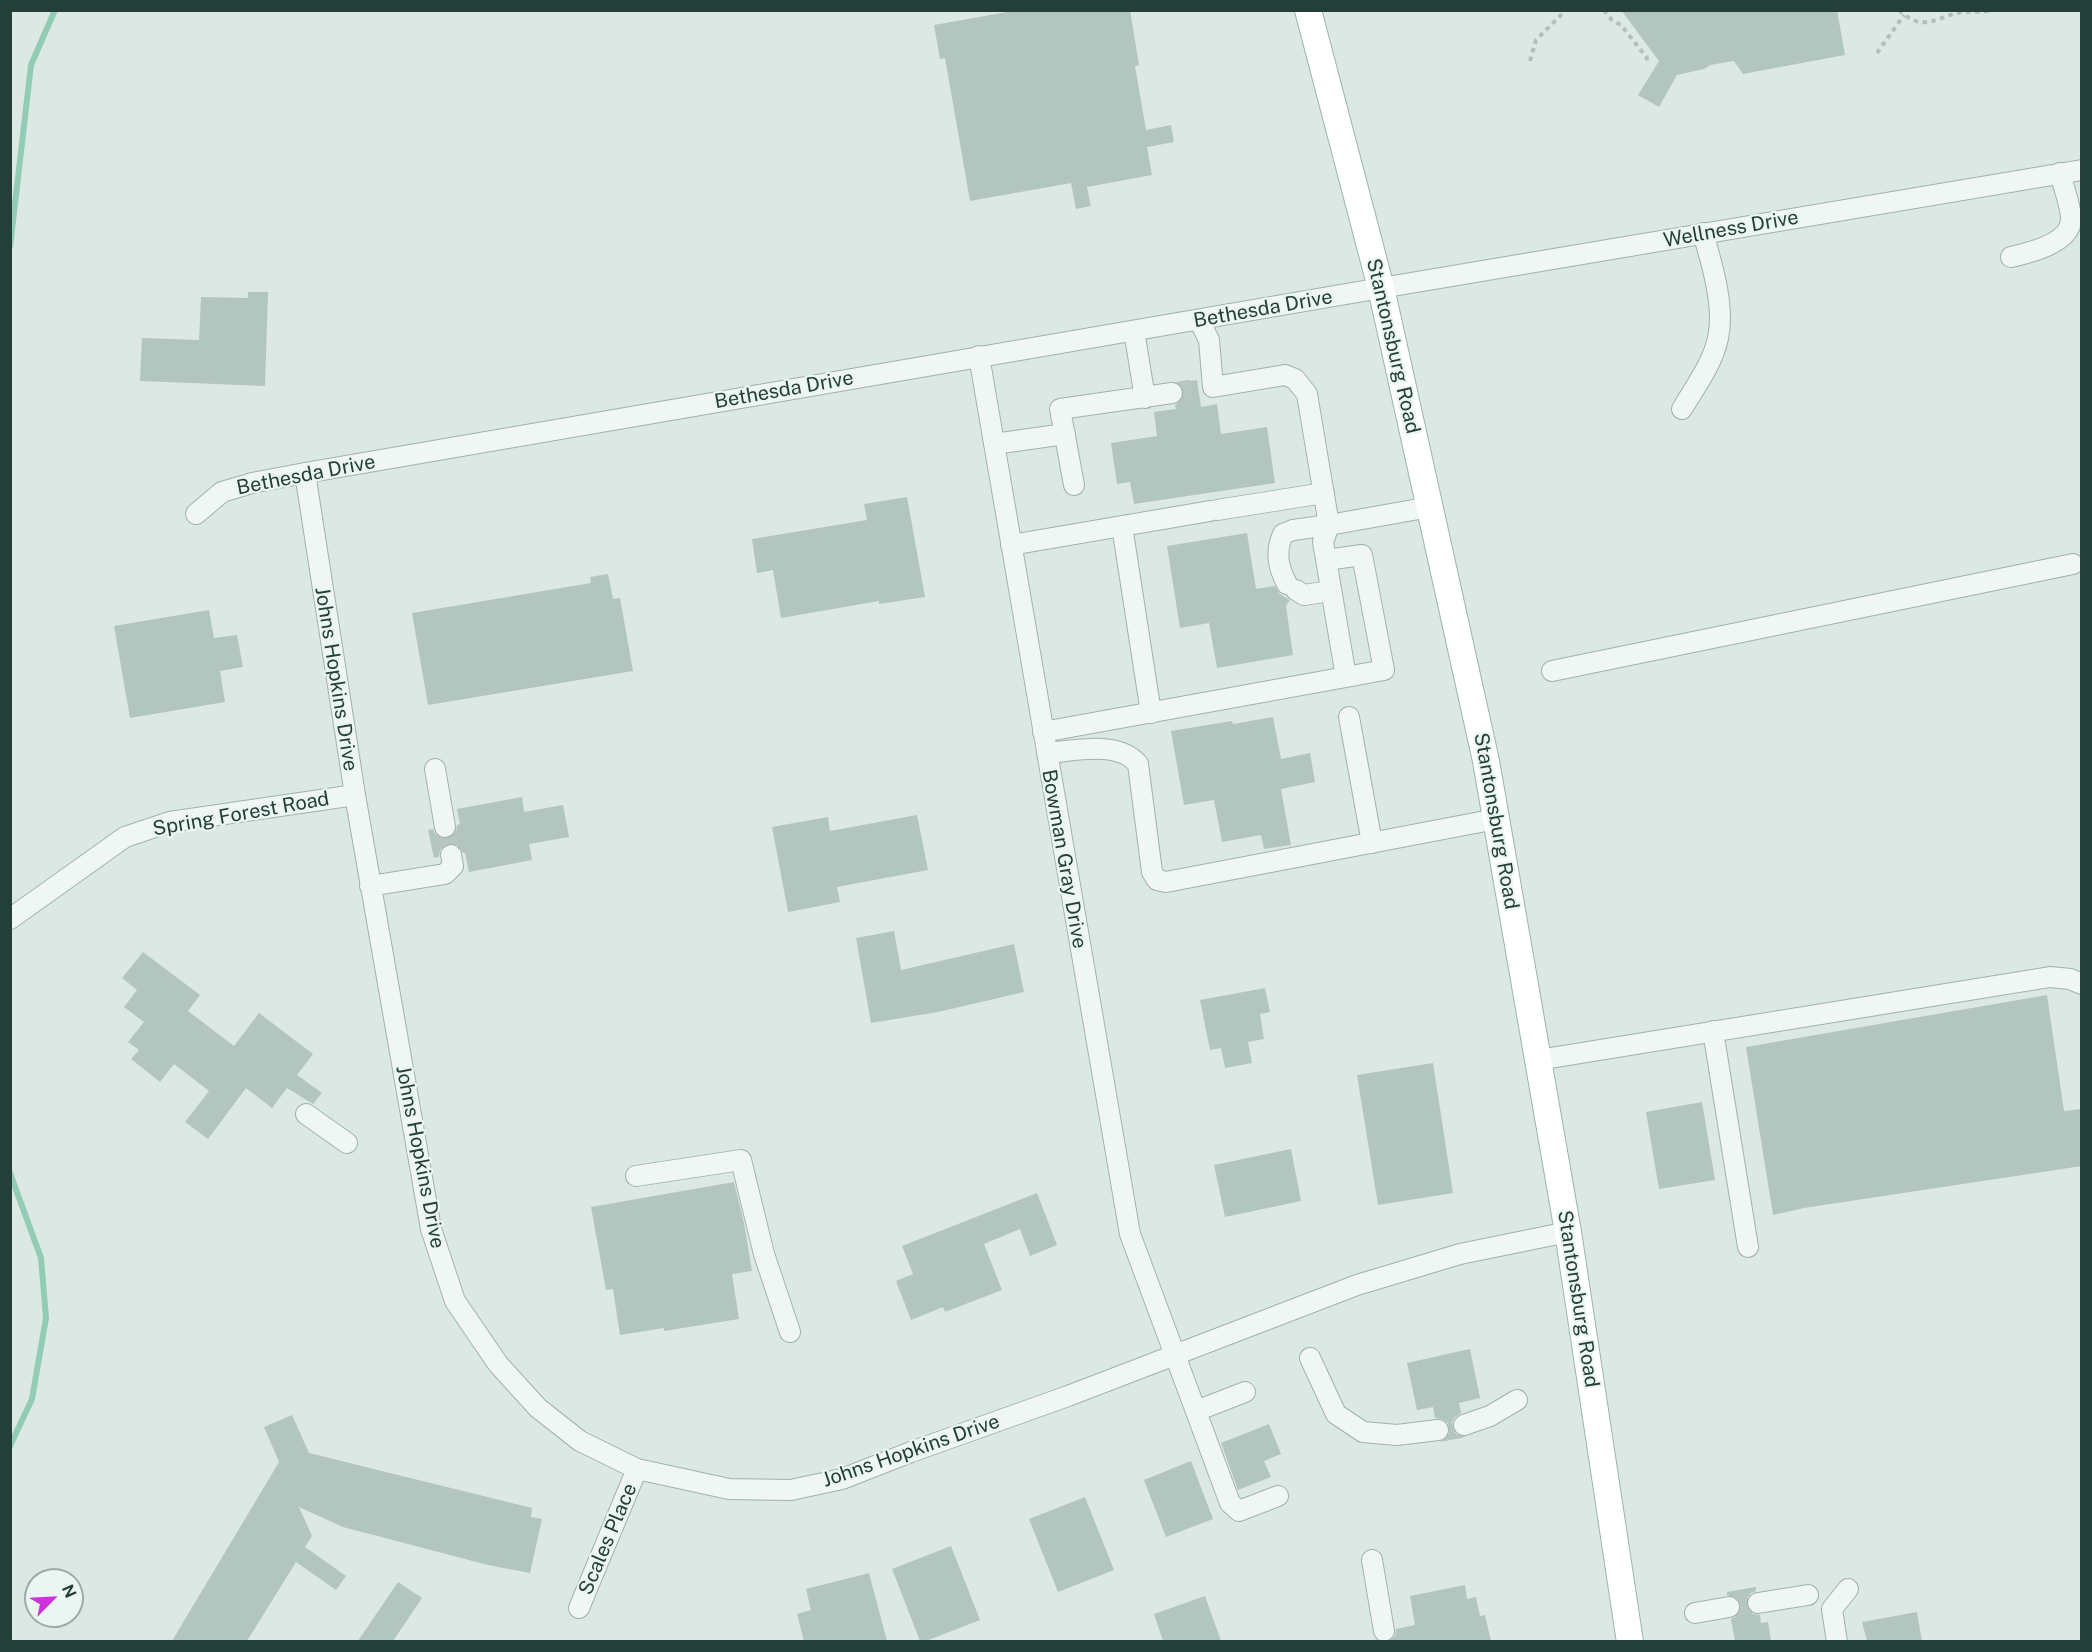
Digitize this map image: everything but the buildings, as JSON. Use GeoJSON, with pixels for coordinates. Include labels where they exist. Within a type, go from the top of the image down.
{"type":"FeatureCollection","features":[{"type":"Feature","properties":{"kind":"main road","name":"Stantonsburg Road"},"geometry":{"type":"LineString","coordinates":[[1308,10],[1381,288],[1486,761],[1569,1232],[1630,1641]]}},
{"type":"Feature","properties":{"kind":"street","name":"Wellness Drive"},"geometry":{"type":"LineString","coordinates":[[1381,288],[2082,170]]}},
{"type":"Feature","properties":{"kind":"street"},"geometry":{"type":"LineString","coordinates":[[2011,257],[2052,244],[2066,232],[2071,220],[2060,173]]}},
{"type":"Feature","properties":{"kind":"street"},"geometry":{"type":"LineString","coordinates":[[1682,409],[1707,365],[1718,339],[1720,310],[1703,233]]}},
{"type":"Feature","properties":{"kind":"street","name":"Bethesda Drive"},"geometry":{"type":"LineString","coordinates":[[196,514],[222,492],[252,483],[1381,288]]}},
{"type":"Feature","properties":{"kind":"street"},"geometry":{"type":"LineString","coordinates":[[1199,320],[1209,340],[1206,387],[1285,375],[1295,379],[1307,394],[1329,525],[1323,542],[1346,677]]}},
{"type":"Feature","properties":{"kind":"street"},"geometry":{"type":"LineString","coordinates":[[1134,331],[1145,398]]}},
{"type":"Feature","properties":{"kind":"street","name":"Bowman Gray Drive"},"geometry":{"type":"LineString","coordinates":[[979,356],[1130,1234],[1230,1503],[1239,1510],[1278,1496]]}},
{"type":"Feature","properties":{"kind":"street"},"geometry":{"type":"LineString","coordinates":[[1074,485],[1060,409],[1172,393]]}},
{"type":"Feature","properties":{"kind":"street"},"geometry":{"type":"LineString","coordinates":[[994,444],[1065,434]]}},
{"type":"Feature","properties":{"kind":"street","name":"Johns Hopkins Drive"},"geometry":{"type":"LineString","coordinates":[[305,473],[370,886],[431,1229],[455,1300],[498,1364],[538,1408],[580,1440],[637,1469],[729,1489],[791,1490],[842,1479],[1175,1356],[1357,1284],[1460,1254],[1569,1232]]}},
{"type":"Feature","properties":{"kind":"street"},"geometry":{"type":"LineString","coordinates":[[1011,545],[1324,493]]}},
{"type":"Feature","properties":{"kind":"street"},"geometry":{"type":"LineString","coordinates":[[1330,591],[1304,595],[1292,587],[1281,573],[1278,554],[1283,534],[1293,530],[1430,507]]}},
{"type":"Feature","properties":{"kind":"street"},"geometry":{"type":"LineString","coordinates":[[1122,526],[1150,713]]}},
{"type":"Feature","properties":{"kind":"street"},"geometry":{"type":"LineString","coordinates":[[1043,732],[1384,670],[1362,555],[1326,560]]}},
{"type":"Feature","properties":{"kind":"street"},"geometry":{"type":"LineString","coordinates":[[1552,671],[2073,564]]}},
{"type":"Feature","properties":{"kind":"street"},"geometry":{"type":"LineString","coordinates":[[1349,717],[1372,843]]}},
{"type":"Feature","properties":{"kind":"street"},"geometry":{"type":"LineString","coordinates":[[1047,753],[1112,749],[1130,755],[1138,764],[1152,872],[1157,880],[1166,882],[1496,819]]}},
{"type":"Feature","properties":{"kind":"street"},"geometry":{"type":"LineString","coordinates":[[435,769],[445,827]]}},
{"type":"Feature","properties":{"kind":"street","name":"Spring Forest Road"},"geometry":{"type":"LineString","coordinates":[[10,919],[125,837],[170,822],[355,795]]}},
{"type":"Feature","properties":{"kind":"street"},"geometry":{"type":"LineString","coordinates":[[370,886],[445,874],[453,866],[451,855]]}},
{"type":"Feature","properties":{"kind":"street"},"geometry":{"type":"LineString","coordinates":[[1538,1060],[2050,977],[2070,979],[2082,984]]}},
{"type":"Feature","properties":{"kind":"street"},"geometry":{"type":"LineString","coordinates":[[1713,1031],[1748,1247]]}},
{"type":"Feature","properties":{"kind":"street"},"geometry":{"type":"LineString","coordinates":[[306,1114],[347,1143]]}},
{"type":"Feature","properties":{"kind":"street"},"geometry":{"type":"LineString","coordinates":[[636,1176],[741,1160],[764,1254],[790,1332]]}},
{"type":"Feature","properties":{"kind":"street"},"geometry":{"type":"LineString","coordinates":[[1310,1358],[1336,1414],[1363,1432],[1397,1436],[1437,1430]]}},
{"type":"Feature","properties":{"kind":"street"},"geometry":{"type":"LineString","coordinates":[[1196,1411],[1245,1392]]}},
{"type":"Feature","properties":{"kind":"street"},"geometry":{"type":"LineString","coordinates":[[1464,1425],[1490,1416],[1516,1400]]}},
{"type":"Feature","properties":{"kind":"street","name":"Scales Place"},"geometry":{"type":"LineString","coordinates":[[579,1608],[637,1469]]}},
{"type":"Feature","properties":{"kind":"street"},"geometry":{"type":"LineString","coordinates":[[1372,1560],[1384,1631]]}},
{"type":"Feature","properties":{"kind":"street"},"geometry":{"type":"LineString","coordinates":[[1837,1641],[1832,1609],[1848,1589]]}},
{"type":"Feature","properties":{"kind":"street"},"geometry":{"type":"LineString","coordinates":[[1758,1603],[1808,1595]]}},
{"type":"Feature","properties":{"kind":"street"},"geometry":{"type":"LineString","coordinates":[[1695,1613],[1729,1607]]}},
{"type":"Feature","properties":{"kind":"path"},"geometry":{"type":"LineString","coordinates":[[1530,62],[1536,40],[1566,10]]}},
{"type":"Feature","properties":{"kind":"path"},"geometry":{"type":"LineString","coordinates":[[1604,10],[1612,20],[1621,25],[1641,50],[1647,58],[1646,63]]}},
{"type":"Feature","properties":{"kind":"path"},"geometry":{"type":"LineString","coordinates":[[1899,10],[1904,15],[1925,23],[1938,21],[1959,12],[1991,10]]}},
{"type":"Feature","properties":{"kind":"path"},"geometry":{"type":"LineString","coordinates":[[1878,53],[1904,15]]}},
{"type":"Feature","properties":{"kind":"waterway"},"geometry":{"type":"LineString","coordinates":[[10,247],[31,65],[55,10]]}},
{"type":"Feature","properties":{"kind":"waterway"},"geometry":{"type":"LineString","coordinates":[[10,1173],[41,1258],[46,1318],[32,1399],[10,1446]]}},
{"type":"Feature","properties":{"kind":"tunnel"},"geometry":{"type":"LineString","coordinates":[[1172,393],[1198,388]]}},
{"type":"Feature","properties":{"kind":"tunnel"},"geometry":{"type":"LineString","coordinates":[[445,827],[451,855]]}},
{"type":"Feature","properties":{"kind":"tunnel"},"geometry":{"type":"LineString","coordinates":[[1729,1607],[1758,1603]]}}]}
